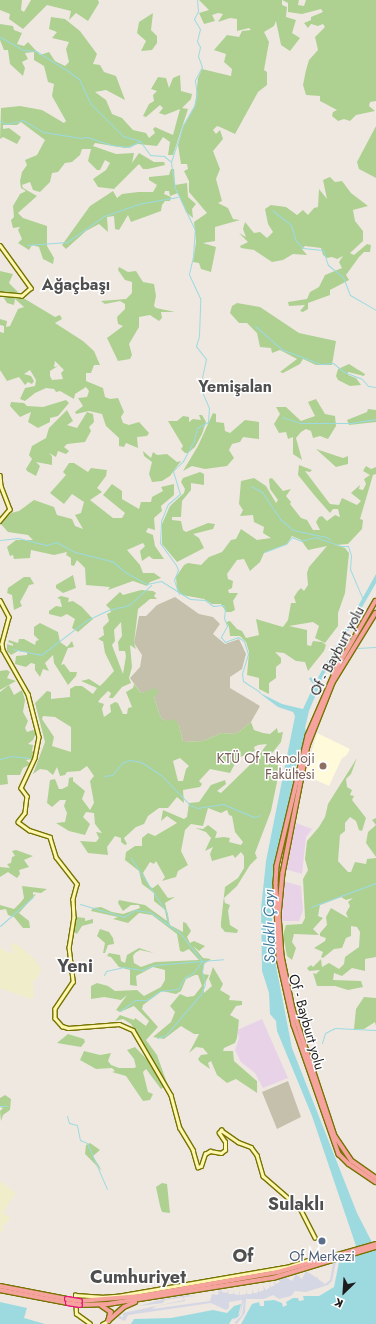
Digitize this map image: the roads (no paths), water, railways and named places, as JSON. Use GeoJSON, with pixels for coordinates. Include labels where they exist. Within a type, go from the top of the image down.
{"type":"FeatureCollection","features":[{"type":"Feature","properties":{"kind":"highway","name":"Of - Bayburt yolu"},"geometry":{"type":"LineString","coordinates":[[375,1180],[341,1157],[287,1001],[279,958],[277,873],[309,734],[338,667],[376,601]]}},
{"type":"Feature","properties":{"kind":"highway","name":"Of - Bayburt yolu"},"geometry":{"type":"LineString","coordinates":[[375,1180],[370,1174],[348,1157],[336,1138],[322,1099],[286,981],[279,915],[282,876],[308,746],[319,715],[333,683],[376,613]]}},
{"type":"Feature","properties":{"kind":"highway"},"geometry":{"type":"LineString","coordinates":[[277,873],[283,871]]}},
{"type":"Feature","properties":{"kind":"highway"},"geometry":{"type":"LineString","coordinates":[[277,873],[282,876]]}},
{"type":"Feature","properties":{"kind":"highway"},"geometry":{"type":"LineString","coordinates":[[341,1157],[344,1151]]}},
{"type":"Feature","properties":{"kind":"highway"},"geometry":{"type":"LineString","coordinates":[[344,1160],[348,1157]]}},
{"type":"Feature","properties":{"kind":"highway"},"geometry":{"type":"LineString","coordinates":[[0,1290],[101,1305],[141,1300],[273,1278],[376,1244]]}},
{"type":"Feature","properties":{"kind":"highway"},"geometry":{"type":"LineString","coordinates":[[80,1303],[141,1296],[278,1272],[376,1247]]}},
{"type":"Feature","properties":{"kind":"highway"},"geometry":{"type":"LineString","coordinates":[[0,1286],[67,1301]]}},
{"type":"Feature","properties":{"kind":"highway"},"geometry":{"type":"LineString","coordinates":[[108,1321],[124,1307],[141,1300]]}},
{"type":"Feature","properties":{"kind":"highway"},"geometry":{"type":"LineString","coordinates":[[101,1305],[111,1312],[108,1321]]}},
{"type":"Feature","properties":{"kind":"main road"},"geometry":{"type":"LineString","coordinates":[[0,245],[31,288],[22,296],[0,294]]}},
{"type":"Feature","properties":{"kind":"main road"},"geometry":{"type":"LineString","coordinates":[[0,475],[1,486],[10,509],[0,521]]}},
{"type":"Feature","properties":{"kind":"main road"},"geometry":{"type":"LineString","coordinates":[[0,600],[9,616],[2,644],[3,650],[28,694],[39,737],[38,750],[31,769],[21,788],[27,796],[25,813],[18,822],[29,830],[50,837],[56,857],[77,884],[68,952],[73,982],[55,1009],[55,1018],[62,1026],[68,1028],[119,1024],[132,1030],[171,1095],[180,1128],[193,1150],[198,1168],[205,1154],[210,1151],[222,1153],[225,1150],[225,1142],[219,1133],[224,1131],[238,1142],[254,1150],[263,1176],[300,1208],[315,1237]]}},
{"type":"Feature","properties":{"kind":"main road"},"geometry":{"type":"LineString","coordinates":[[90,1324],[76,1314],[75,1295],[101,1297],[117,1296],[285,1267],[314,1258],[322,1260]]}},
{"type":"Feature","properties":{"kind":"main road"},"geometry":{"type":"LineString","coordinates":[[311,1264],[314,1258]]}},
{"type":"Feature","properties":{"kind":"main road"},"geometry":{"type":"LineString","coordinates":[[102,1324],[108,1321]]}},
{"type":"Feature","properties":{"kind":"water","name":"Solaklı Çayı"},"geometry":{"type":"Polygon","coordinates":[[[376,574],[376,583],[327,668],[309,711],[305,728],[307,734],[297,761],[270,898],[276,966],[292,1048],[357,1213],[376,1250],[376,1324],[241,1324],[252,1304],[259,1302],[260,1306],[264,1306],[264,1301],[274,1300],[282,1303],[283,1307],[287,1305],[286,1302],[293,1298],[298,1298],[299,1301],[304,1300],[303,1296],[319,1296],[334,1287],[339,1262],[355,1256],[356,1246],[312,1116],[277,1031],[276,1021],[270,1014],[269,993],[262,971],[261,909],[266,861],[295,716],[293,712],[278,707],[258,692],[282,704],[303,709],[314,685],[309,679],[311,677],[315,683],[376,574]]]}},
{"type":"Feature","properties":{"kind":"water"},"geometry":{"type":"Polygon","coordinates":[[[0,1302],[27,1308],[24,1318],[45,1324],[0,1324],[0,1302]]]}},
{"type":"Feature","properties":{"kind":"water"},"geometry":{"type":"Polygon","coordinates":[[[241,1304],[238,1317],[232,1319],[229,1324],[131,1324],[134,1319],[171,1318],[213,1310],[227,1313],[234,1306],[241,1304]]]}},
{"type":"Feature","properties":{"kind":"waterway"},"geometry":{"type":"LineString","coordinates":[[179,594],[174,580],[178,570],[160,543],[161,521],[168,504],[180,494],[173,471],[183,461],[194,440],[197,428],[208,422],[209,408],[200,387],[206,359],[196,346],[199,336],[200,298],[189,274],[193,256],[195,230],[175,188],[171,162],[183,125],[194,106],[197,95],[195,80],[202,67],[198,56],[200,47],[197,41],[200,29],[194,19],[198,11],[197,0]]}},
{"type":"Feature","properties":{"kind":"waterway"},"geometry":{"type":"LineString","coordinates":[[0,37],[23,50],[36,51],[79,79],[90,103],[123,136],[140,141],[150,155],[164,156],[170,161]]}},
{"type":"Feature","properties":{"kind":"waterway"},"geometry":{"type":"LineString","coordinates":[[0,121],[7,124],[23,120],[43,132],[80,138],[87,137],[111,145],[129,147],[140,141]]}},
{"type":"Feature","properties":{"kind":"waterway"},"geometry":{"type":"LineString","coordinates":[[27,245],[67,242],[104,216],[138,204],[177,197]]}},
{"type":"Feature","properties":{"kind":"waterway"},"geometry":{"type":"LineString","coordinates":[[273,211],[291,225],[296,241],[303,248],[323,250],[328,265],[343,277],[350,295],[376,310]]}},
{"type":"Feature","properties":{"kind":"waterway"},"geometry":{"type":"LineString","coordinates":[[255,326],[281,349],[320,364],[333,363],[344,372],[362,379],[368,386],[376,387]]}},
{"type":"Feature","properties":{"kind":"waterway"},"geometry":{"type":"LineString","coordinates":[[282,417],[300,423],[351,423],[376,419]]}},
{"type":"Feature","properties":{"kind":"waterway"},"geometry":{"type":"LineString","coordinates":[[251,486],[262,492],[280,519],[293,530],[327,537],[330,540]]}},
{"type":"Feature","properties":{"kind":"waterway"},"geometry":{"type":"LineString","coordinates":[[264,552],[286,544],[292,537],[301,541],[315,537],[341,546],[348,546],[351,555],[350,569],[363,599]]}},
{"type":"Feature","properties":{"kind":"waterway"},"geometry":{"type":"LineString","coordinates":[[0,540],[18,538],[47,545],[56,542],[75,552],[112,561],[125,572],[147,584],[161,581],[190,599],[205,600],[213,606],[223,605],[225,609],[224,618],[227,626],[221,637],[225,642],[238,637],[244,641],[248,654],[242,674],[243,681],[260,692]]}},
{"type":"Feature","properties":{"kind":"waterway"},"geometry":{"type":"LineString","coordinates":[[13,649],[41,655],[87,620],[108,610],[129,605],[151,585]]}},
{"type":"Feature","properties":{"kind":"waterway"},"geometry":{"type":"LineString","coordinates":[[357,648],[376,647]]}},
{"type":"Feature","properties":{"kind":"waterway"},"geometry":{"type":"LineString","coordinates":[[0,759],[11,756],[29,758]]}},
{"type":"Feature","properties":{"kind":"waterway"},"geometry":{"type":"LineString","coordinates":[[104,776],[112,775],[122,763],[130,760],[141,762],[161,775],[190,805],[197,808],[223,804],[254,817],[260,815]]}},
{"type":"Feature","properties":{"kind":"waterway"},"geometry":{"type":"LineString","coordinates":[[131,858],[167,913],[168,925]]}},
{"type":"Feature","properties":{"kind":"waterway"},"geometry":{"type":"LineString","coordinates":[[311,907],[376,883]]}},
{"type":"Feature","properties":{"kind":"waterway"},"geometry":{"type":"LineString","coordinates":[[0,926],[33,897]]}},
{"type":"Feature","properties":{"kind":"waterway"},"geometry":{"type":"LineString","coordinates":[[80,904],[124,917],[135,910],[150,912],[180,933],[202,961],[223,959]]}},
{"type":"Feature","properties":{"kind":"waterway"},"geometry":{"type":"LineString","coordinates":[[104,975],[106,971],[123,967],[142,970],[154,965],[202,961]]}},
{"type":"Feature","properties":{"kind":"waterway"},"geometry":{"type":"LineString","coordinates":[[120,1011],[135,1000],[147,1000],[160,991],[178,989],[184,978],[193,973],[202,961]]}},
{"type":"Feature","properties":{"kind":"waterway"},"geometry":{"type":"LineString","coordinates":[[157,1038],[166,1035],[201,994],[205,984],[202,971],[204,961]]}},
{"type":"Feature","properties":{"kind":"waterway"},"geometry":{"type":"LineString","coordinates":[[322,1043],[325,1033],[335,1028],[376,1030]]}},
{"type":"Feature","properties":{"kind":"waterway"},"geometry":{"type":"LineString","coordinates":[[0,1106],[7,1106]]}},
{"type":"Feature","properties":{"kind":"waterway"},"geometry":{"type":"LineString","coordinates":[[67,1116],[69,1123],[77,1125],[80,1140],[87,1143],[107,1189]]}},
{"type":"Feature","properties":{"kind":"place","name":"KTÜ Of Teknoloji Fakültesi"},"geometry":{"type":"Point","coordinates":[323,766]}},
{"type":"Feature","properties":{"kind":"place","name":"Of Merkezi"},"geometry":{"type":"Point","coordinates":[322,1241]}},
{"type":"Feature","properties":{"kind":"district","name":"Ağaçbaşı"},"geometry":{"type":"Point","coordinates":[76,285]}},
{"type":"Feature","properties":{"kind":"district","name":"Yemişalan"},"geometry":{"type":"Point","coordinates":[235,387]}},
{"type":"Feature","properties":{"kind":"district","name":"Yeni"},"geometry":{"type":"Point","coordinates":[75,966]}},
{"type":"Feature","properties":{"kind":"district","name":"Sulaklı"},"geometry":{"type":"Point","coordinates":[296,1204]}},
{"type":"Feature","properties":{"kind":"district","name":"Of"},"geometry":{"type":"Point","coordinates":[243,1256]}},
{"type":"Feature","properties":{"kind":"district","name":"Cumhuriyet"},"geometry":{"type":"Point","coordinates":[138,1277]}}]}
